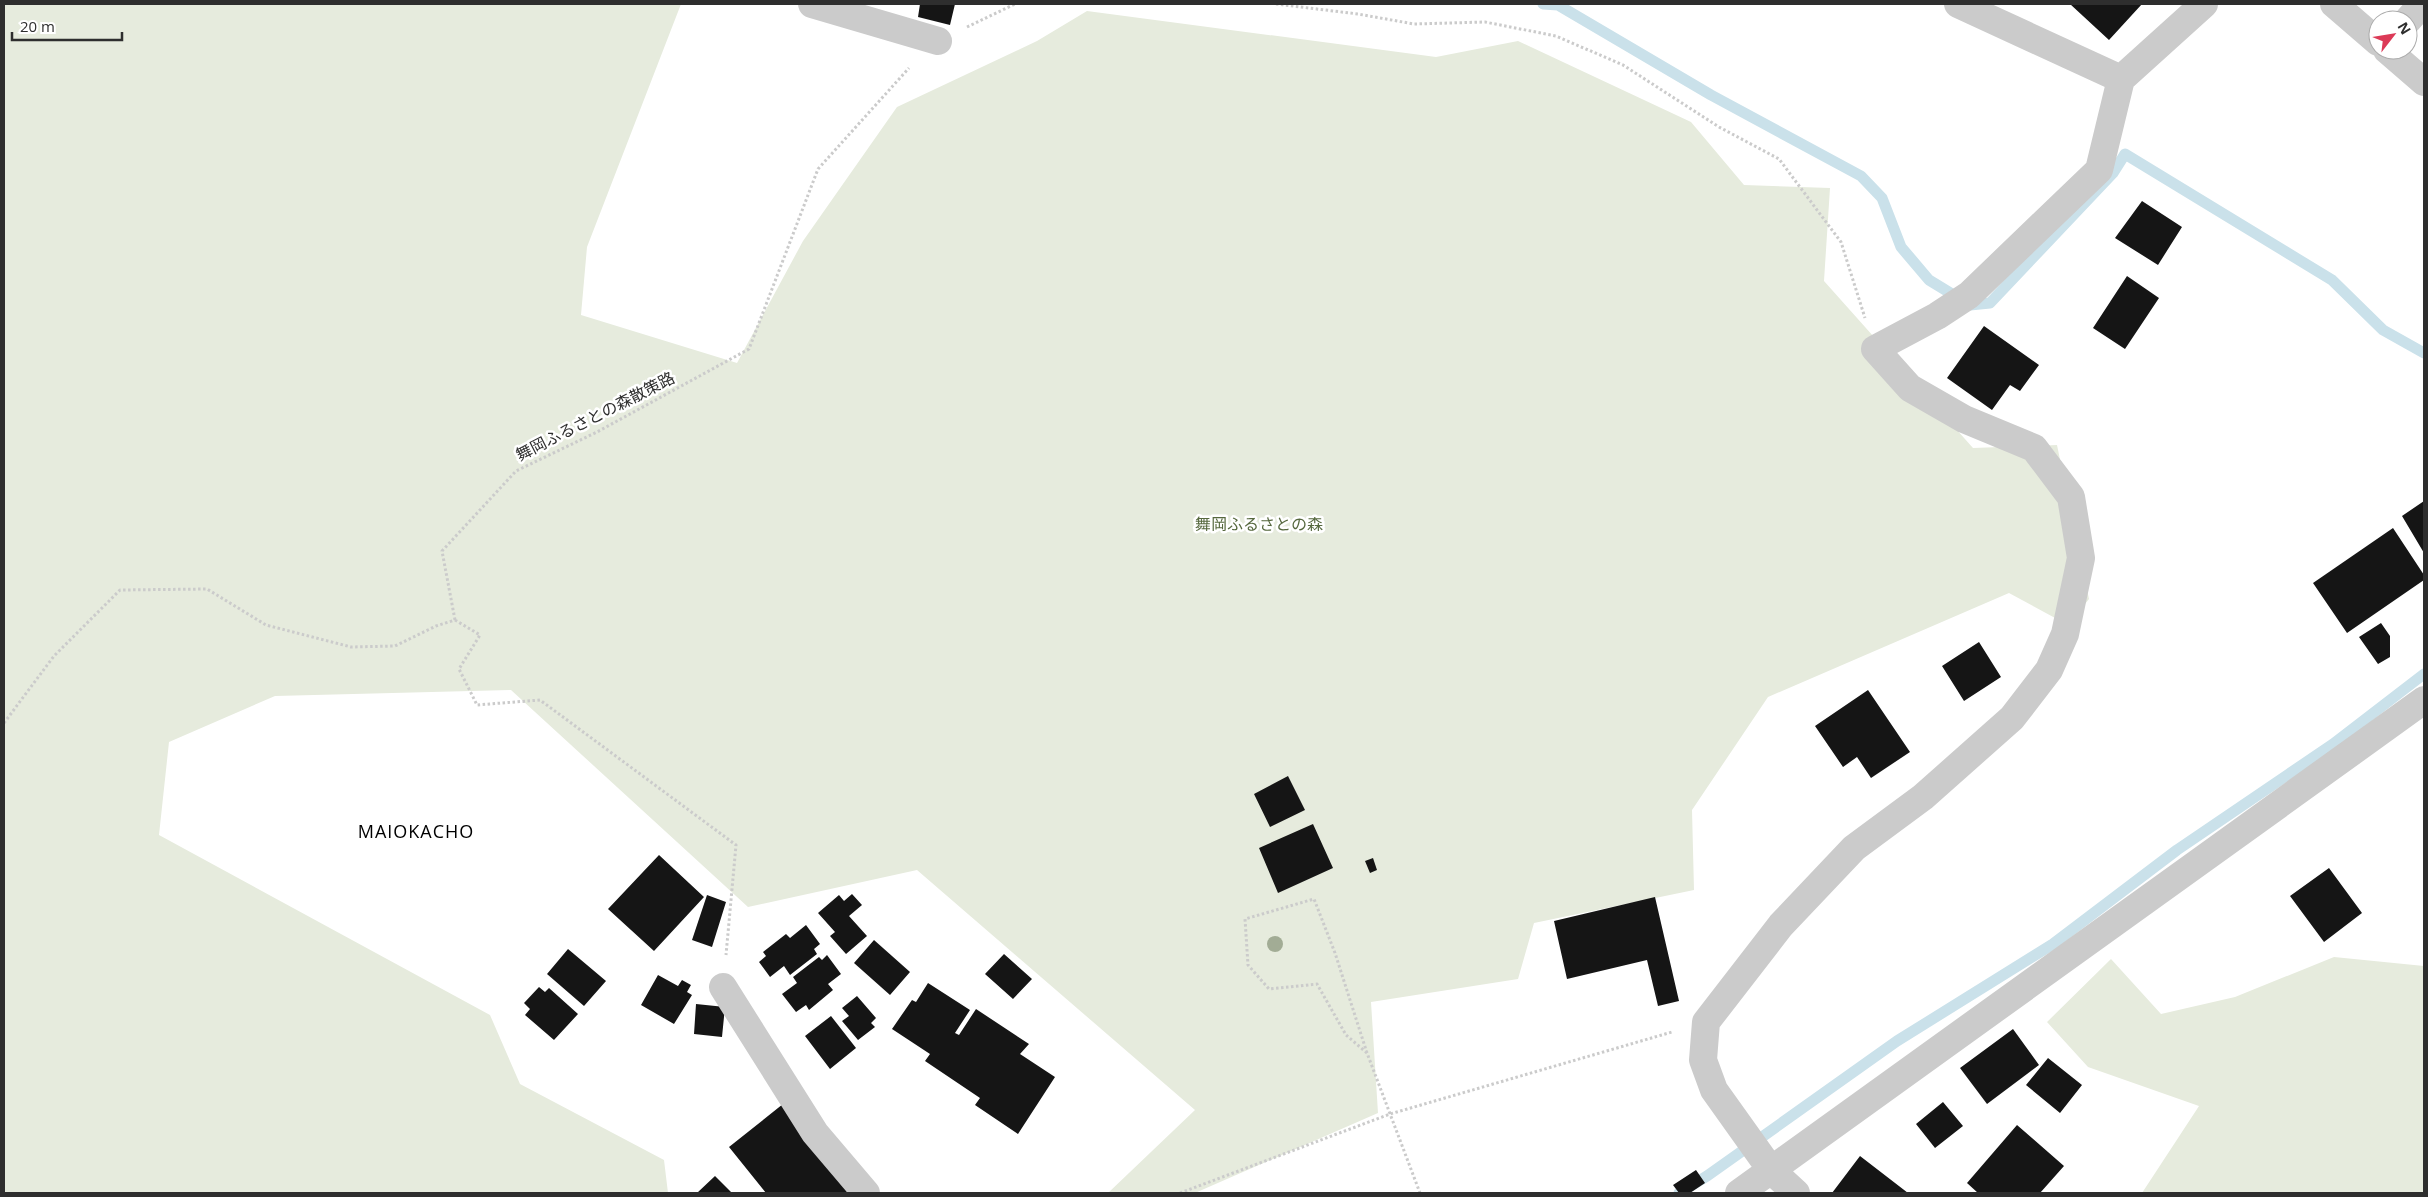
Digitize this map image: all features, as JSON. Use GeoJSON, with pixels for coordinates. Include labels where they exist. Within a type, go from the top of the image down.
{"type":"FeatureCollection","features":[{"type":"Feature","properties":{"kind":"street"},"geometry":{"type":"LineString","coordinates":[[812,4],[938,41]]}},
{"type":"Feature","properties":{"kind":"street"},"geometry":{"type":"LineString","coordinates":[[1958,4],[2120,79]]}},
{"type":"Feature","properties":{"kind":"street"},"geometry":{"type":"LineString","coordinates":[[1796,1193],[1769,1167],[1714,1090],[1703,1060],[1706,1022],[1781,925],[1854,848],[1923,797],[2012,718],[2049,670],[2065,634],[2081,558],[2071,497],[2034,448],[1964,419],[1910,388],[1875,349],[1937,316],[1969,295],[2099,170],[2120,79],[2204,4]]}},
{"type":"Feature","properties":{"kind":"street"},"geometry":{"type":"LineString","coordinates":[[2334,4],[2368,33]]}},
{"type":"Feature","properties":{"kind":"street"},"geometry":{"type":"LineString","coordinates":[[2399,60],[2424,82]]}},
{"type":"Feature","properties":{"kind":"street"},"geometry":{"type":"LineString","coordinates":[[1739,1193],[1769,1167],[2424,700]]}},
{"type":"Feature","properties":{"kind":"street"},"geometry":{"type":"LineString","coordinates":[[723,987],[815,1132],[866,1193]]}},
{"type":"Feature","properties":{"kind":"path"},"geometry":{"type":"LineString","coordinates":[[938,41],[1015,4]]}},
{"type":"Feature","properties":{"kind":"path"},"geometry":{"type":"LineString","coordinates":[[1276,4],[1358,14],[1414,24],[1484,22],[1556,36],[1623,65],[1719,127],[1779,158],[1840,242],[1875,349]]}},
{"type":"Feature","properties":{"kind":"path","name":"舞岡ふるさとの森散策路"},"geometry":{"type":"LineString","coordinates":[[455,620],[442,551],[516,471],[597,432],[749,349],[818,169],[899,77],[938,41]]}},
{"type":"Feature","properties":{"kind":"path"},"geometry":{"type":"LineString","coordinates":[[4,723],[54,656],[120,590],[207,588],[266,625],[351,646],[395,646],[436,626],[455,620],[480,635],[459,668],[477,705],[540,700],[736,845],[723,987]]}},
{"type":"Feature","properties":{"kind":"path"},"geometry":{"type":"LineString","coordinates":[[1367,1053],[1346,1036],[1316,984],[1269,989],[1248,966],[1245,920],[1314,899],[1335,953],[1367,1053],[1420,1193]]}},
{"type":"Feature","properties":{"kind":"path"},"geometry":{"type":"LineString","coordinates":[[1180,1193],[1390,1114],[1706,1022]]}},
{"type":"Feature","properties":{"kind":"green space","name":"舞岡ふるさとの森"},"geometry":{"type":"Polygon","coordinates":[[[4,4],[681,4],[587,247],[581,315],[737,363],[803,241],[897,107],[1037,41],[1087,11],[1436,57],[1518,41],[1691,122],[1744,185],[1830,188],[1824,281],[1973,448],[2057,445],[2089,599],[2068,625],[2009,593],[1768,697],[1692,810],[1694,890],[1534,923],[1518,979],[1371,1002],[1378,1113],[1195,1193],[1108,1193],[1195,1110],[917,870],[748,907],[511,690],[275,696],[169,742],[159,835],[490,1015],[520,1084],[664,1160],[668,1193],[4,1193],[4,4]]]}},
{"type":"Feature","properties":{"kind":"green space"},"geometry":{"type":"Polygon","coordinates":[[[2334,957],[2424,966],[2424,1193],[2142,1193],[2199,1106],[2088,1067],[2047,1022],[2111,959],[2161,1014],[2235,997],[2334,957]]]}},
{"type":"Feature","properties":{"kind":"building"},"geometry":{"type":"Polygon","coordinates":[[[920,4],[955,4],[950,25],[918,17],[920,4]]]}},
{"type":"Feature","properties":{"kind":"building"},"geometry":{"type":"Polygon","coordinates":[[[2070,4],[2142,4],[2109,40],[2070,4]]]}},
{"type":"Feature","properties":{"kind":"building"},"geometry":{"type":"Polygon","coordinates":[[[2142,201],[2182,227],[2158,265],[2115,238],[2142,201]]]}},
{"type":"Feature","properties":{"kind":"building"},"geometry":{"type":"Polygon","coordinates":[[[2127,276],[2159,298],[2125,349],[2093,328],[2127,276]]]}},
{"type":"Feature","properties":{"kind":"building"},"geometry":{"type":"Polygon","coordinates":[[[1984,326],[2039,365],[2020,391],[2010,385],[1992,410],[1947,378],[1984,326]]]}},
{"type":"Feature","properties":{"kind":"building"},"geometry":{"type":"Polygon","coordinates":[[[2424,501],[2424,553],[2402,516],[2424,501]]]}},
{"type":"Feature","properties":{"kind":"building"},"geometry":{"type":"Polygon","coordinates":[[[2393,528],[2424,575],[2424,580],[2347,633],[2313,583],[2393,528]]]}},
{"type":"Feature","properties":{"kind":"building"},"geometry":{"type":"Polygon","coordinates":[[[2381,623],[2390,636],[2390,657],[2378,664],[2359,637],[2381,623]]]}},
{"type":"Feature","properties":{"kind":"building"},"geometry":{"type":"Polygon","coordinates":[[[1979,642],[2001,677],[1964,701],[1942,666],[1979,642]]]}},
{"type":"Feature","properties":{"kind":"building"},"geometry":{"type":"Polygon","coordinates":[[[1868,690],[1910,752],[1871,778],[1857,757],[1843,767],[1815,726],[1868,690]]]}},
{"type":"Feature","properties":{"kind":"building"},"geometry":{"type":"Polygon","coordinates":[[[1288,776],[1305,810],[1270,827],[1254,794],[1288,776]]]}},
{"type":"Feature","properties":{"kind":"building"},"geometry":{"type":"Polygon","coordinates":[[[1313,824],[1333,868],[1278,893],[1259,848],[1313,824]]]}},
{"type":"Feature","properties":{"kind":"building"},"geometry":{"type":"Polygon","coordinates":[[[659,855],[704,897],[654,951],[608,909],[659,855]]]}},
{"type":"Feature","properties":{"kind":"building"},"geometry":{"type":"Polygon","coordinates":[[[1373,858],[1377,870],[1370,873],[1365,861],[1373,858]]]}},
{"type":"Feature","properties":{"kind":"building"},"geometry":{"type":"Polygon","coordinates":[[[2329,868],[2362,913],[2324,942],[2290,896],[2329,868]]]}},
{"type":"Feature","properties":{"kind":"building"},"geometry":{"type":"Polygon","coordinates":[[[852,894],[862,905],[849,916],[867,936],[846,954],[830,936],[835,932],[818,913],[839,895],[844,901],[852,894]]]}},
{"type":"Feature","properties":{"kind":"building"},"geometry":{"type":"Polygon","coordinates":[[[707,895],[726,902],[712,947],[692,940],[707,895]]]}},
{"type":"Feature","properties":{"kind":"building"},"geometry":{"type":"Polygon","coordinates":[[[1655,897],[1679,1001],[1658,1006],[1647,960],[1567,979],[1554,921],[1655,897]]]}},
{"type":"Feature","properties":{"kind":"building"},"geometry":{"type":"Polygon","coordinates":[[[806,925],[820,944],[814,949],[817,954],[790,975],[784,966],[770,977],[759,962],[766,956],[763,952],[786,934],[790,938],[806,925]]]}},
{"type":"Feature","properties":{"kind":"building"},"geometry":{"type":"Polygon","coordinates":[[[874,940],[910,972],[890,995],[854,963],[874,940]]]}},
{"type":"Feature","properties":{"kind":"building"},"geometry":{"type":"Polygon","coordinates":[[[568,949],[606,981],[584,1006],[547,974],[568,949]]]}},
{"type":"Feature","properties":{"kind":"building"},"geometry":{"type":"Polygon","coordinates":[[[1004,954],[1032,979],[1013,999],[985,974],[1004,954]]]}},
{"type":"Feature","properties":{"kind":"building"},"geometry":{"type":"Polygon","coordinates":[[[827,955],[841,974],[828,984],[833,990],[809,1010],[806,1005],[796,1012],[782,994],[797,983],[793,977],[819,957],[822,960],[827,955]]]}},
{"type":"Feature","properties":{"kind":"building"},"geometry":{"type":"Polygon","coordinates":[[[658,975],[678,986],[682,980],[691,985],[687,992],[692,995],[674,1024],[641,1005],[658,975]]]}},
{"type":"Feature","properties":{"kind":"building"},"geometry":{"type":"Polygon","coordinates":[[[928,983],[970,1010],[955,1033],[959,1035],[976,1009],[1029,1044],[1020,1054],[1055,1077],[1018,1134],[975,1105],[980,1098],[925,1061],[930,1054],[892,1029],[912,1000],[916,1002],[928,983]]]}},
{"type":"Feature","properties":{"kind":"building"},"geometry":{"type":"Polygon","coordinates":[[[539,987],[545,992],[549,988],[578,1014],[554,1040],[525,1015],[530,1009],[524,1003],[539,987]]]}},
{"type":"Feature","properties":{"kind":"building"},"geometry":{"type":"Polygon","coordinates":[[[857,996],[876,1018],[871,1023],[875,1027],[858,1040],[842,1021],[849,1016],[842,1008],[857,996]]]}},
{"type":"Feature","properties":{"kind":"building"},"geometry":{"type":"Polygon","coordinates":[[[696,1004],[725,1007],[722,1037],[694,1034],[696,1004]]]}},
{"type":"Feature","properties":{"kind":"building"},"geometry":{"type":"Polygon","coordinates":[[[831,1016],[856,1048],[830,1069],[805,1036],[831,1016]]]}},
{"type":"Feature","properties":{"kind":"building"},"geometry":{"type":"Polygon","coordinates":[[[2013,1029],[2039,1065],[1987,1104],[1960,1068],[2013,1029]]]}},
{"type":"Feature","properties":{"kind":"building"},"geometry":{"type":"Polygon","coordinates":[[[2048,1058],[2082,1085],[2060,1113],[2026,1085],[2048,1058]]]}},
{"type":"Feature","properties":{"kind":"building"},"geometry":{"type":"Polygon","coordinates":[[[1943,1102],[1963,1126],[1935,1148],[1916,1124],[1943,1102]]]}},
{"type":"Feature","properties":{"kind":"building"},"geometry":{"type":"Polygon","coordinates":[[[783,1104],[855,1193],[766,1193],[729,1147],[783,1104]]]}},
{"type":"Feature","properties":{"kind":"building"},"geometry":{"type":"Polygon","coordinates":[[[2017,1125],[2064,1166],[2040,1193],[1978,1193],[1967,1183],[2017,1125]]]}},
{"type":"Feature","properties":{"kind":"building"},"geometry":{"type":"Polygon","coordinates":[[[1860,1156],[1908,1193],[1832,1193],[1860,1156]]]}},
{"type":"Feature","properties":{"kind":"building"},"geometry":{"type":"Polygon","coordinates":[[[1696,1170],[1705,1183],[1690,1193],[1679,1193],[1673,1185],[1696,1170]]]}},
{"type":"Feature","properties":{"kind":"building"},"geometry":{"type":"Polygon","coordinates":[[[715,1176],[732,1193],[697,1193],[715,1176]]]}},
{"type":"Feature","properties":{"kind":"waterway"},"geometry":{"type":"LineString","coordinates":[[1543,4],[1558,5],[1711,95],[1861,176],[1882,198],[1901,247],[1929,280],[1970,305],[1990,303],[2113,173],[2125,154],[2332,280],[2383,330],[2424,353]]}},
{"type":"Feature","properties":{"kind":"waterway"},"geometry":{"type":"LineString","coordinates":[[1679,1193],[1707,1176],[1897,1041],[2053,944],[2177,850],[2333,744],[2424,674]]}},
{"type":"Feature","properties":{"kind":"district","name":"MAIOKACHO"},"geometry":{"type":"Point","coordinates":[416,831]}}]}
